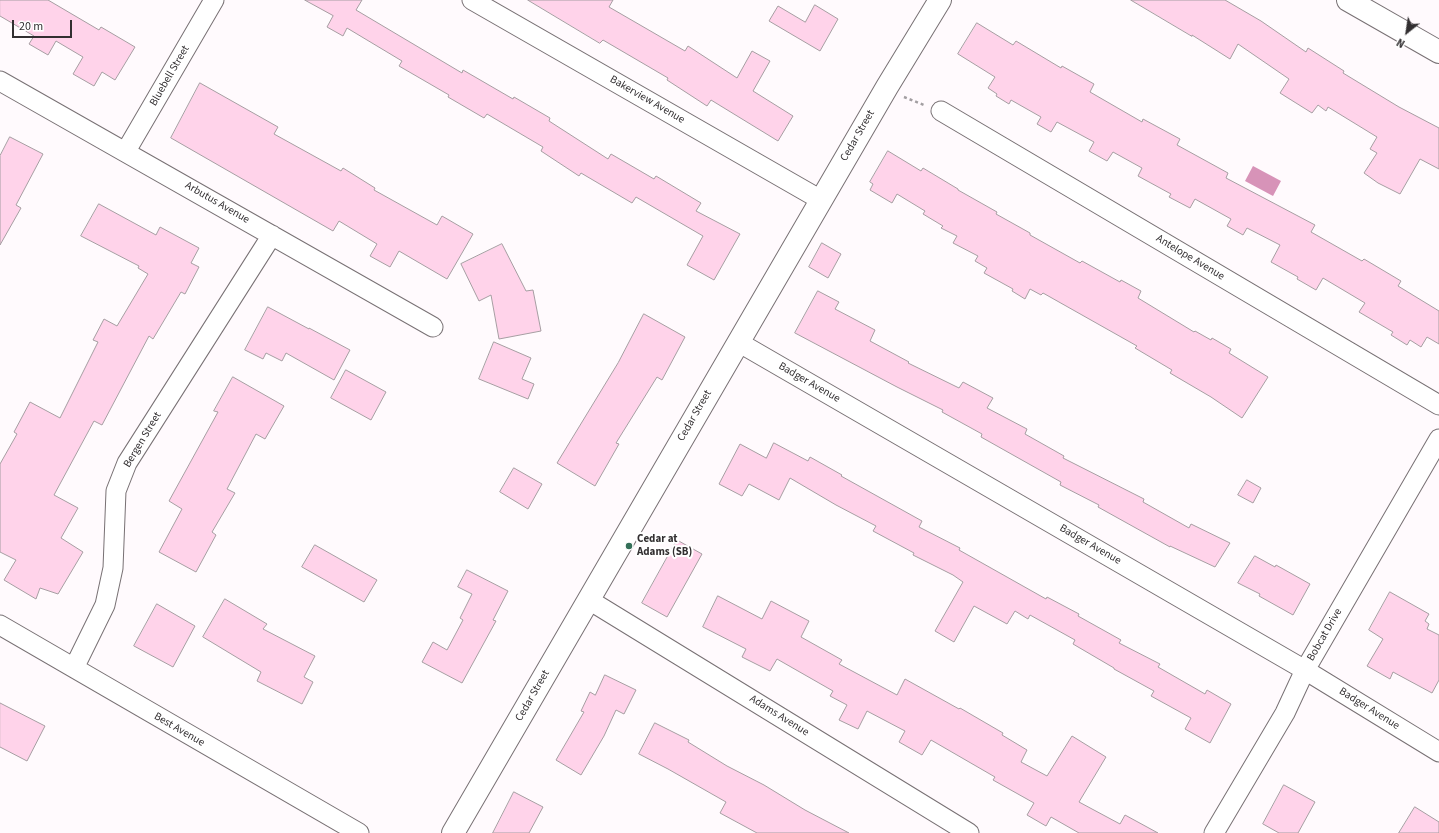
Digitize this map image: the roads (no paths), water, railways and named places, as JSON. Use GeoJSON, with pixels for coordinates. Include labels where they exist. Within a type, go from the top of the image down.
{"type":"FeatureCollection","features":[{"type":"Feature","properties":{"kind":"main road","name":"Cedar Street"},"geometry":{"type":"LineString","coordinates":[[453,833],[887,87],[940,0]]}},
{"type":"Feature","properties":{"kind":"main road"},"geometry":{"type":"LineString","coordinates":[[1348,0],[1439,52]]}},
{"type":"Feature","properties":{"kind":"street","name":"Bluebell Street"},"geometry":{"type":"LineString","coordinates":[[126,151],[214,0]]}},
{"type":"Feature","properties":{"kind":"street","name":"Bakerview Avenue"},"geometry":{"type":"LineString","coordinates":[[472,0],[821,200]]}},
{"type":"Feature","properties":{"kind":"street","name":"Arbutus Avenue"},"geometry":{"type":"LineString","coordinates":[[0,81],[126,151],[433,327]]}},
{"type":"Feature","properties":{"kind":"street","name":"Antelope Avenue"},"geometry":{"type":"LineString","coordinates":[[941,111],[1439,405]]}},
{"type":"Feature","properties":{"kind":"street","name":"Bergen Street"},"geometry":{"type":"LineString","coordinates":[[74,668],[105,605],[113,568],[116,491],[127,463],[272,234]]}},
{"type":"Feature","properties":{"kind":"street","name":"Badger Avenue"},"geometry":{"type":"LineString","coordinates":[[738,342],[1305,670],[1439,752]]}},
{"type":"Feature","properties":{"kind":"street","name":"Bobcat Drive"},"geometry":{"type":"LineString","coordinates":[[1214,833],[1286,713],[1305,670],[1439,439]]}},
{"type":"Feature","properties":{"kind":"street","name":"Adams Avenue"},"geometry":{"type":"LineString","coordinates":[[589,600],[969,833]]}},
{"type":"Feature","properties":{"kind":"street","name":"Best Avenue"},"geometry":{"type":"LineString","coordinates":[[0,625],[359,833]]}},
{"type":"Feature","properties":{"kind":"place","name":"Cedar at Adams (SB)"},"geometry":{"type":"Point","coordinates":[629,546]}}]}
